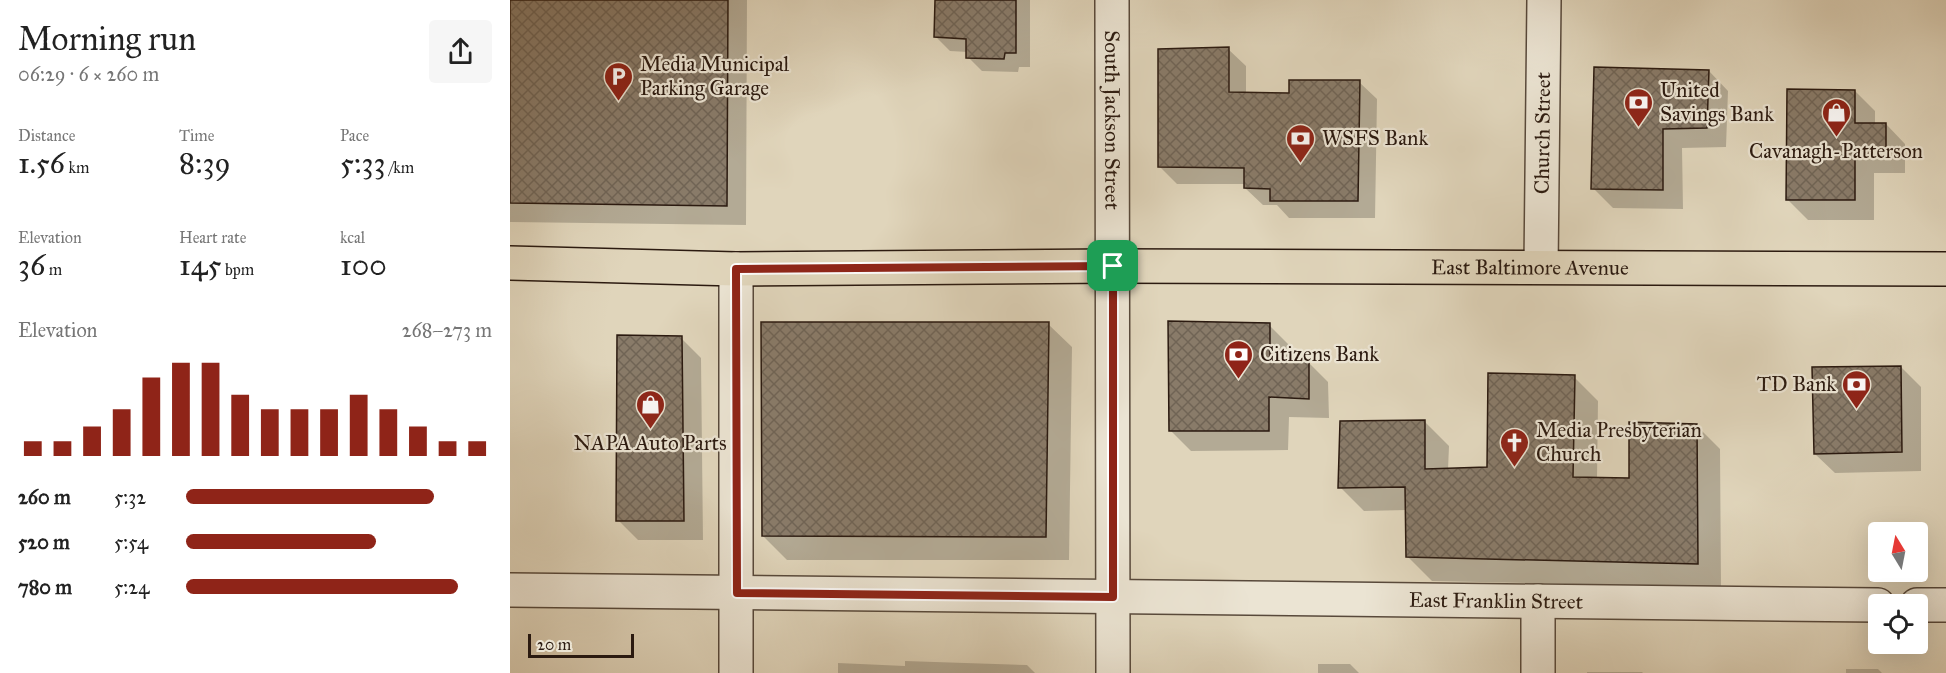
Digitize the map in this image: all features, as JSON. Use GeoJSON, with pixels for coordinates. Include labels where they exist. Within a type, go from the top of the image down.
{"type":"FeatureCollection","features":[{"type":"Feature","properties":{"kind":"main road","name":"East Baltimore Avenue"},"geometry":{"type":"LineString","coordinates":[[510,263],[736,269],[1113,266],[1946,269]]}},
{"type":"Feature","properties":{"kind":"street","name":"South Jackson Street"},"geometry":{"type":"LineString","coordinates":[[1112,0],[1113,673]]}},
{"type":"Feature","properties":{"kind":"street","name":"Church Street"},"geometry":{"type":"LineString","coordinates":[[1541,267],[1544,0]]}},
{"type":"Feature","properties":{"kind":"street"},"geometry":{"type":"LineString","coordinates":[[736,269],[736,673]]}},
{"type":"Feature","properties":{"kind":"street","name":"East Franklin Street"},"geometry":{"type":"LineString","coordinates":[[510,590],[1868,605]]}},
{"type":"Feature","properties":{"kind":"street"},"geometry":{"type":"LineString","coordinates":[[1538,601],[1538,673]]}},
{"type":"Feature","properties":{"kind":"street"},"geometry":{"type":"LineString","coordinates":[[1928,605],[1946,605]]}},
{"type":"Feature","properties":{"kind":"building","name":"Media Municipal Parking Garage"},"geometry":{"type":"Polygon","coordinates":[[[510,0],[728,0],[727,206],[510,203],[510,0]]]}},
{"type":"Feature","properties":{"kind":"building"},"geometry":{"type":"Polygon","coordinates":[[[935,0],[1016,0],[1016,53],[1005,53],[1004,59],[966,58],[966,39],[934,37],[935,0]]]}},
{"type":"Feature","properties":{"kind":"building"},"geometry":{"type":"Polygon","coordinates":[[[1229,47],[1229,92],[1289,93],[1289,80],[1360,80],[1358,201],[1270,201],[1270,189],[1244,188],[1244,168],[1158,167],[1158,49],[1229,47]]]}},
{"type":"Feature","properties":{"kind":"building","name":"United Savings Bank"},"geometry":{"type":"Polygon","coordinates":[[[1594,67],[1709,70],[1707,128],[1663,129],[1663,190],[1591,189],[1594,67]]]}},
{"type":"Feature","properties":{"kind":"building","name":"Cavanagh-Patterson"},"geometry":{"type":"Polygon","coordinates":[[[1787,89],[1855,90],[1855,123],[1886,123],[1886,153],[1855,154],[1855,200],[1786,200],[1787,89]]]}},
{"type":"Feature","properties":{"kind":"building","name":"Citizens Bank"},"geometry":{"type":"Polygon","coordinates":[[[1168,321],[1270,323],[1270,358],[1309,360],[1309,399],[1269,397],[1269,431],[1169,431],[1168,321]]]}},
{"type":"Feature","properties":{"kind":"building"},"geometry":{"type":"Polygon","coordinates":[[[761,322],[1049,322],[1046,537],[762,536],[761,322]]]}},
{"type":"Feature","properties":{"kind":"building","name":"NAPA Auto Parts"},"geometry":{"type":"Polygon","coordinates":[[[617,335],[682,336],[684,521],[616,521],[617,335]]]}},
{"type":"Feature","properties":{"kind":"building","name":"TD Bank"},"geometry":{"type":"Polygon","coordinates":[[[1901,366],[1902,452],[1814,454],[1812,367],[1901,366]]]}},
{"type":"Feature","properties":{"kind":"building","name":"Media Presbyterian Church"},"geometry":{"type":"Polygon","coordinates":[[[1488,373],[1575,375],[1573,477],[1629,478],[1629,422],[1697,424],[1698,564],[1406,557],[1405,487],[1338,488],[1340,421],[1425,420],[1425,469],[1487,467],[1488,373]]]}},
{"type":"Feature","properties":{"kind":"place","name":"Media Municipal Parking Garage"},"geometry":{"type":"Point","coordinates":[619,102]}},
{"type":"Feature","properties":{"kind":"place","name":"United Savings Bank"},"geometry":{"type":"Point","coordinates":[1639,128]}},
{"type":"Feature","properties":{"kind":"place","name":"Cavanagh-Patterson"},"geometry":{"type":"Point","coordinates":[1836,138]}},
{"type":"Feature","properties":{"kind":"place","name":"WSFS Bank"},"geometry":{"type":"Point","coordinates":[1301,164]}},
{"type":"Feature","properties":{"kind":"place","name":"Citizens Bank"},"geometry":{"type":"Point","coordinates":[1239,380]}},
{"type":"Feature","properties":{"kind":"place","name":"TD Bank"},"geometry":{"type":"Point","coordinates":[1857,410]}},
{"type":"Feature","properties":{"kind":"place","name":"NAPA Auto Parts"},"geometry":{"type":"Point","coordinates":[650,430]}},
{"type":"Feature","properties":{"kind":"place","name":"Media Presbyterian Church"},"geometry":{"type":"Point","coordinates":[1515,468]}},
{"type":"Feature","properties":{"kind":"route"},"geometry":{"type":"LineString","coordinates":[[1113,266],[1113,597],[737,593],[736,269],[1113,266]]}}]}
